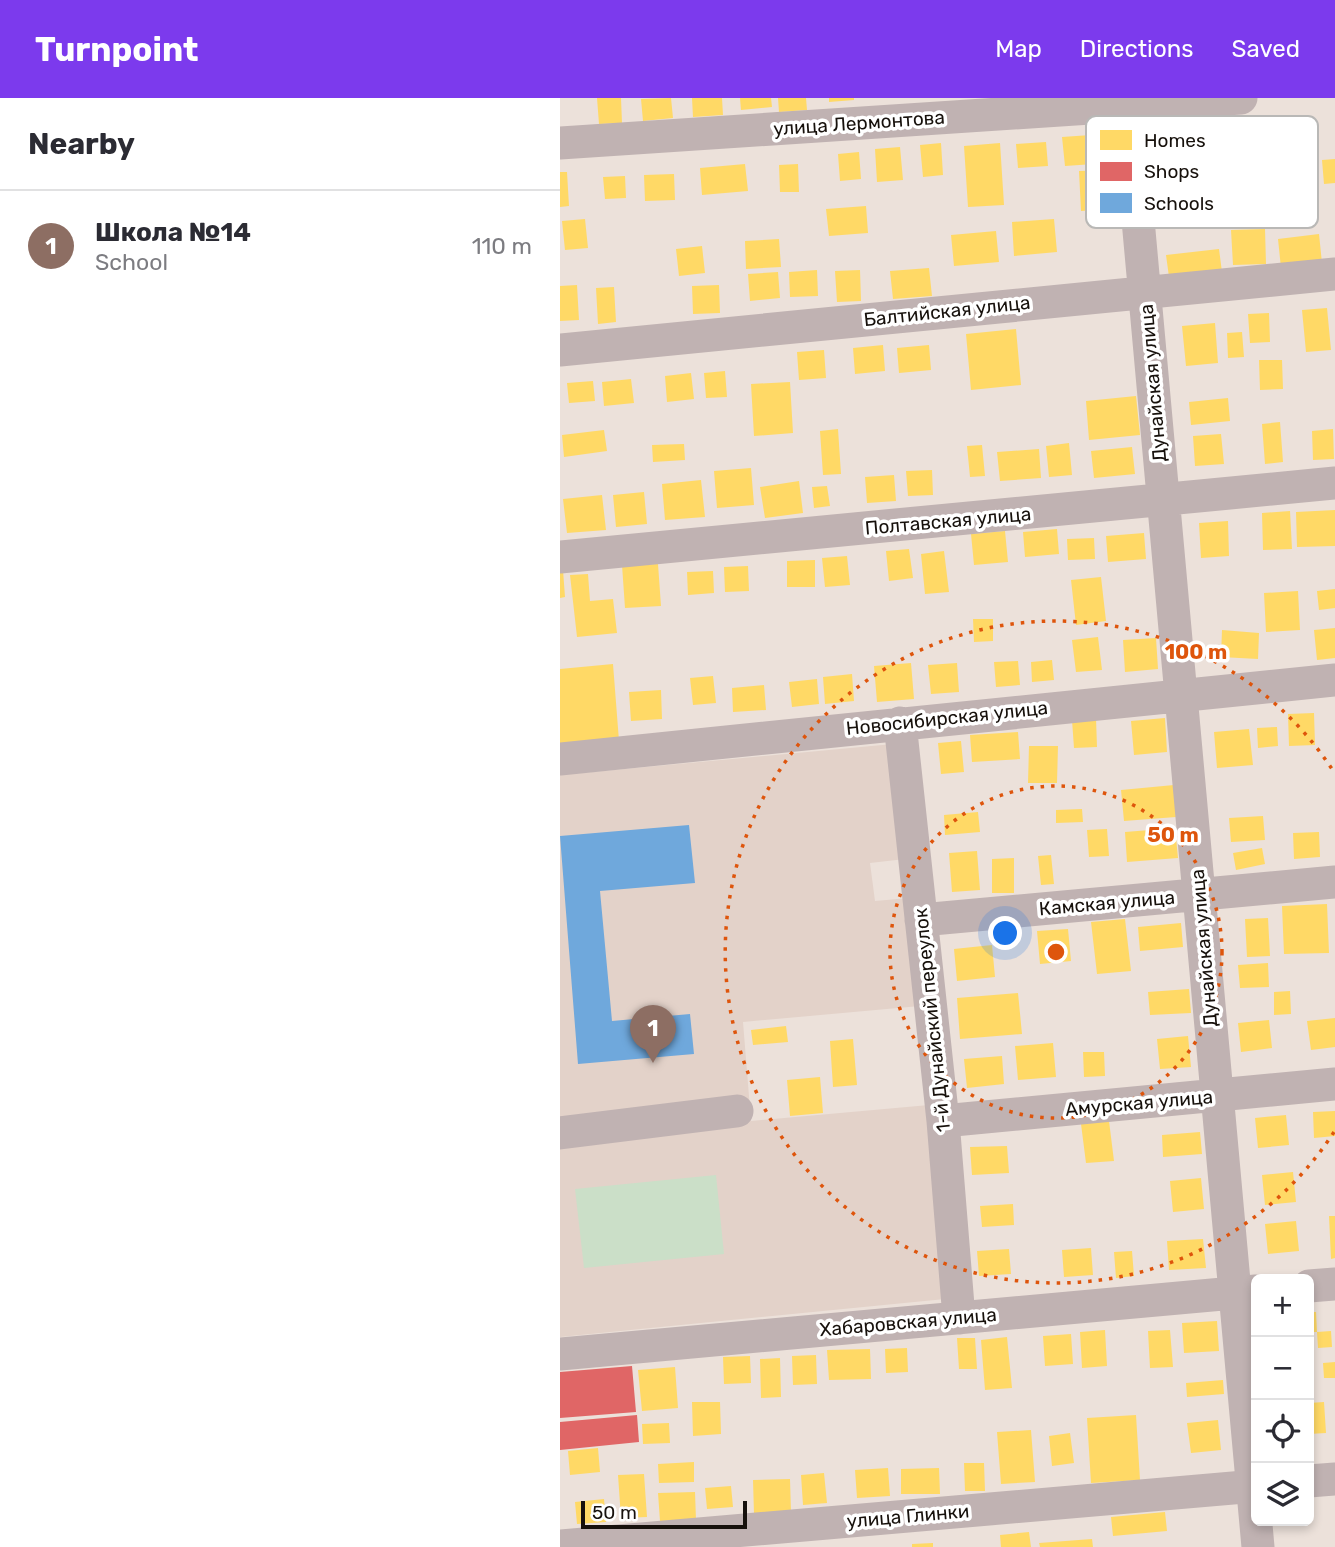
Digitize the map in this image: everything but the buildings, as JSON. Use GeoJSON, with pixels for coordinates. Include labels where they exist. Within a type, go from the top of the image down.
{"type":"FeatureCollection","features":[{"type":"Feature","properties":{"kind":"street","name":"улица Лермонтова"},"geometry":{"type":"LineString","coordinates":[[560,143],[1128,101],[1241,98]]}},
{"type":"Feature","properties":{"kind":"street","name":"Дунайская улица"},"geometry":{"type":"LineString","coordinates":[[1139,228],[1218,1095],[1246,1292],[1254,1463]]}},
{"type":"Feature","properties":{"kind":"street","name":"Балтийская улица"},"geometry":{"type":"LineString","coordinates":[[560,350],[1335,274]]}},
{"type":"Feature","properties":{"kind":"street","name":"Полтавская улица"},"geometry":{"type":"LineString","coordinates":[[560,557],[1335,483]]}},
{"type":"Feature","properties":{"kind":"street","name":"Новосибирская улица"},"geometry":{"type":"LineString","coordinates":[[560,759],[1335,680]]}},
{"type":"Feature","properties":{"kind":"street","name":"1-й Дунайский переулок"},"geometry":{"type":"LineString","coordinates":[[900,723],[943,1121],[959,1318]]}},
{"type":"Feature","properties":{"kind":"street","name":"Камская улица"},"geometry":{"type":"LineString","coordinates":[[921,920],[1335,882]]}},
{"type":"Feature","properties":{"kind":"street","name":"Амурская улица"},"geometry":{"type":"LineString","coordinates":[[943,1121],[1335,1084]]}},
{"type":"Feature","properties":{"kind":"street"},"geometry":{"type":"LineString","coordinates":[[560,1133],[737,1111]]}},
{"type":"Feature","properties":{"kind":"street"},"geometry":{"type":"LineString","coordinates":[[1314,1286],[1335,1284]]}},
{"type":"Feature","properties":{"kind":"street","name":"Хабаровская улица"},"geometry":{"type":"LineString","coordinates":[[560,1354],[1246,1292]]}},
{"type":"Feature","properties":{"kind":"street"},"geometry":{"type":"LineString","coordinates":[[1314,1481],[1335,1479]]}},
{"type":"Feature","properties":{"kind":"street","name":"улица Глинки"},"geometry":{"type":"LineString","coordinates":[[560,1546],[1251,1486]]}},
{"type":"Feature","properties":{"kind":"street","name":"Дунайская улица"},"geometry":{"type":"LineString","coordinates":[[1257,1526],[1258,1547]]}},
{"type":"Feature","properties":{"kind":"shaded area"},"geometry":{"type":"Polygon","coordinates":[[[893,744],[905,859],[870,863],[875,901],[909,898],[920,1006],[743,1022],[751,1121],[929,1105],[945,1299],[560,1337],[560,775],[893,744]]]}},
{"type":"Feature","properties":{"kind":"green space"},"geometry":{"type":"Polygon","coordinates":[[[716,1175],[724,1254],[584,1268],[575,1189],[716,1175]]]}},
{"type":"Feature","properties":{"kind":"place","name":"Школа №14"},"geometry":{"type":"Point","coordinates":[653,1063]}}]}
